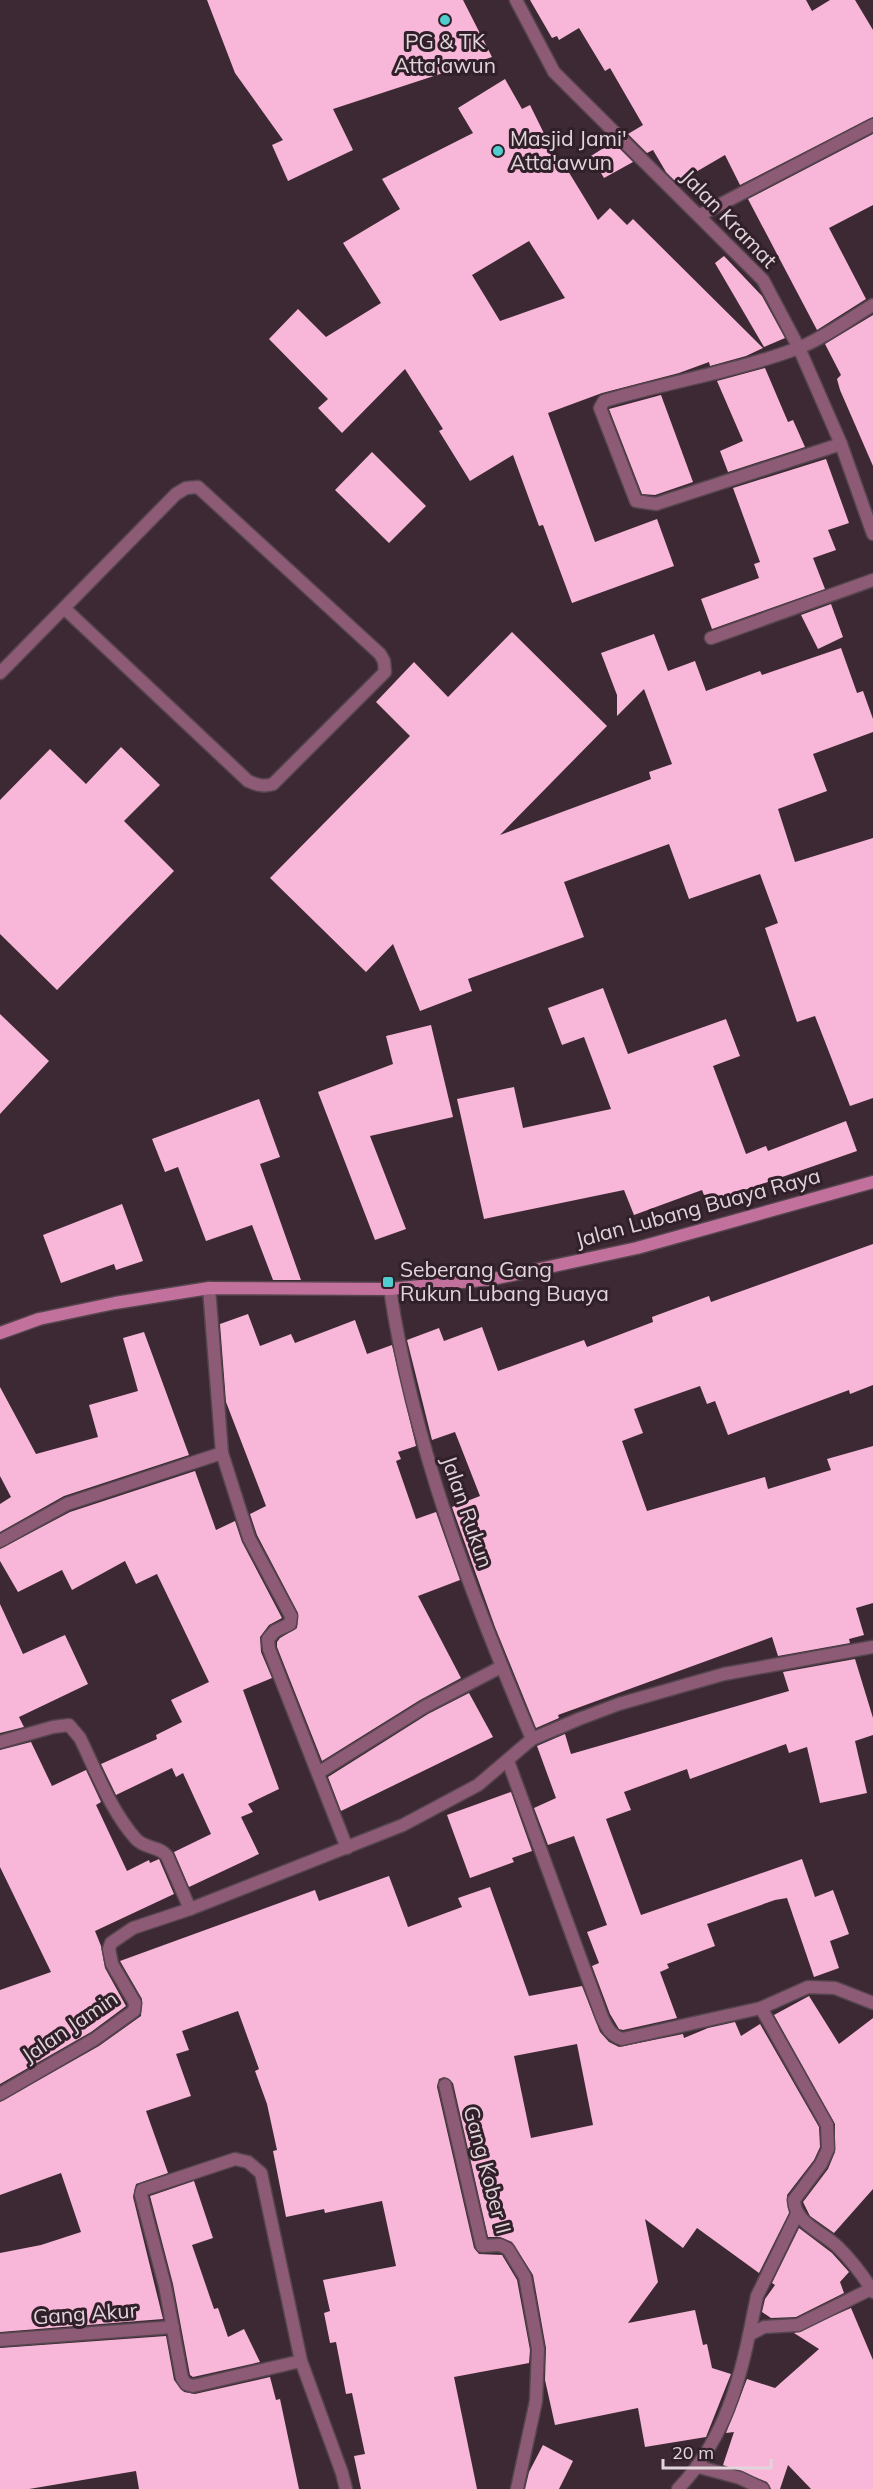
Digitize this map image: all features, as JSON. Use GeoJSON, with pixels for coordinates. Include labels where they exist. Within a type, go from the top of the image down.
{"type":"FeatureCollection","features":[{"type":"Feature","properties":{"kind":"main road","name":"Jalan Lubang Buaya Raya"},"geometry":{"type":"LineString","coordinates":[[0,1333],[39,1319],[115,1303],[209,1288],[390,1289],[493,1279],[637,1248],[873,1182]]}},
{"type":"Feature","properties":{"kind":"street","name":"Jalan Kramat"},"geometry":{"type":"LineString","coordinates":[[516,0],[554,72],[763,280],[799,348],[841,444],[873,534]]}},
{"type":"Feature","properties":{"kind":"street"},"geometry":{"type":"LineString","coordinates":[[700,215],[873,125]]}},
{"type":"Feature","properties":{"kind":"street"},"geometry":{"type":"LineString","coordinates":[[841,444],[656,504],[646,505],[636,501],[600,408],[604,401],[648,388],[723,372],[799,348],[873,305]]}},
{"type":"Feature","properties":{"kind":"street"},"geometry":{"type":"LineString","coordinates":[[0,673],[64,608],[176,495],[186,488],[198,487],[380,654],[384,661],[385,672],[273,784],[255,785],[248,781],[64,608]]}},
{"type":"Feature","properties":{"kind":"street"},"geometry":{"type":"LineString","coordinates":[[711,638],[873,579]]}},
{"type":"Feature","properties":{"kind":"street"},"geometry":{"type":"LineString","coordinates":[[209,1288],[222,1453],[249,1538],[291,1616],[290,1624],[275,1631],[268,1639],[269,1649],[347,1848]]}},
{"type":"Feature","properties":{"kind":"street","name":"Jalan Rukun"},"geometry":{"type":"LineString","coordinates":[[390,1289],[397,1334],[436,1490],[501,1667],[532,1739]]}},
{"type":"Feature","properties":{"kind":"street"},"geometry":{"type":"LineString","coordinates":[[0,1541],[67,1504],[222,1453]]}},
{"type":"Feature","properties":{"kind":"street"},"geometry":{"type":"LineString","coordinates":[[532,1739],[619,1704],[724,1674],[873,1647]]}},
{"type":"Feature","properties":{"kind":"street"},"geometry":{"type":"LineString","coordinates":[[318,1773],[424,1707],[501,1667]]}},
{"type":"Feature","properties":{"kind":"street"},"geometry":{"type":"LineString","coordinates":[[0,1742],[53,1727],[69,1725],[80,1738],[128,1828],[141,1844],[164,1852],[167,1856],[190,1909]]}},
{"type":"Feature","properties":{"kind":"street","name":"Jalan Jamin"},"geometry":{"type":"LineString","coordinates":[[0,2094],[94,2039],[134,2011],[135,2002],[112,1964],[109,1949],[111,1943],[133,1928],[206,1903],[403,1825],[478,1785],[532,1739]]}},
{"type":"Feature","properties":{"kind":"street"},"geometry":{"type":"LineString","coordinates":[[508,1761],[608,2030],[622,2039],[761,2008],[800,1988],[816,1986],[851,1993],[873,2003]]}},
{"type":"Feature","properties":{"kind":"street"},"geometry":{"type":"LineString","coordinates":[[749,2335],[764,2327],[798,2325],[872,2290],[857,2267],[835,2244],[797,2214],[794,2200],[821,2164],[828,2149],[827,2125],[761,2008]]}},
{"type":"Feature","properties":{"kind":"street","name":"Gang Kober II"},"geometry":{"type":"LineString","coordinates":[[445,2085],[482,2246],[504,2247],[511,2253],[525,2277],[538,2349],[536,2401],[517,2489]]}},
{"type":"Feature","properties":{"kind":"street"},"geometry":{"type":"LineString","coordinates":[[301,2361],[189,2385],[182,2378],[173,2327],[142,2190],[235,2159],[241,2159],[261,2173],[301,2361],[346,2489]]}},
{"type":"Feature","properties":{"kind":"street"},"geometry":{"type":"LineString","coordinates":[[678,2489],[699,2467],[716,2436],[740,2378],[757,2296],[797,2214]]}},
{"type":"Feature","properties":{"kind":"street","name":"Gang Akur"},"geometry":{"type":"LineString","coordinates":[[0,2340],[173,2327]]}},
{"type":"Feature","properties":{"kind":"street"},"geometry":{"type":"LineString","coordinates":[[699,2467],[740,2478],[763,2489]]}},
{"type":"Feature","properties":{"kind":"building"},"geometry":{"type":"Polygon","coordinates":[[[207,0],[463,0],[492,57],[333,109],[353,150],[288,181],[272,145],[283,140],[235,73],[207,0]]]}},
{"type":"Feature","properties":{"kind":"building"},"geometry":{"type":"Polygon","coordinates":[[[530,0],[806,0],[812,11],[830,0],[855,0],[873,30],[873,117],[740,185],[725,155],[677,183],[666,172],[653,150],[647,153],[628,134],[643,125],[610,68],[605,71],[579,28],[559,40],[557,36],[552,38],[530,0]]]}},
{"type":"Feature","properties":{"kind":"building"},"geometry":{"type":"Polygon","coordinates":[[[505,79],[522,109],[530,105],[561,168],[565,166],[598,220],[610,208],[627,225],[633,219],[763,348],[746,356],[710,366],[709,362],[679,373],[602,393],[548,413],[595,542],[657,519],[674,566],[572,603],[543,525],[539,526],[513,455],[470,481],[439,431],[443,429],[405,369],[342,433],[318,408],[328,399],[269,339],[298,309],[326,337],[381,303],[343,243],[400,209],[382,179],[473,133],[458,108],[505,79]],[[529,241],[472,275],[500,321],[565,298],[529,241]]]}},
{"type":"Feature","properties":{"kind":"building"},"geometry":{"type":"Polygon","coordinates":[[[873,134],[873,205],[829,228],[866,299],[817,330],[748,199],[873,134]]]}},
{"type":"Feature","properties":{"kind":"building"},"geometry":{"type":"Polygon","coordinates":[[[613,142],[633,162],[604,178],[591,156],[613,142]]]}},
{"type":"Feature","properties":{"kind":"building"},"geometry":{"type":"Polygon","coordinates":[[[724,256],[762,296],[785,338],[764,347],[715,263],[724,256]]]}},
{"type":"Feature","properties":{"kind":"building"},"geometry":{"type":"Polygon","coordinates":[[[873,315],[873,466],[840,390],[837,379],[841,375],[825,344],[873,315]]]}},
{"type":"Feature","properties":{"kind":"building"},"geometry":{"type":"Polygon","coordinates":[[[765,368],[788,422],[793,420],[805,447],[728,472],[720,451],[743,441],[717,381],[765,368]]]}},
{"type":"Feature","properties":{"kind":"building"},"geometry":{"type":"Polygon","coordinates":[[[661,395],[693,482],[655,495],[642,494],[609,409],[661,395]]]}},
{"type":"Feature","properties":{"kind":"building"},"geometry":{"type":"Polygon","coordinates":[[[372,452],[426,506],[389,543],[335,490],[372,452]]]}},
{"type":"Feature","properties":{"kind":"building"},"geometry":{"type":"Polygon","coordinates":[[[826,459],[849,523],[828,530],[836,550],[813,558],[825,589],[712,629],[701,599],[759,578],[754,564],[760,562],[733,488],[826,459]]]}},
{"type":"Feature","properties":{"kind":"building"},"geometry":{"type":"Polygon","coordinates":[[[831,604],[843,637],[818,649],[801,615],[831,604]]]}},
{"type":"Feature","properties":{"kind":"building"},"geometry":{"type":"Polygon","coordinates":[[[512,632],[607,726],[500,835],[651,779],[649,772],[672,764],[644,689],[617,716],[617,695],[601,653],[654,634],[668,671],[695,661],[706,691],[760,671],[762,675],[841,648],[857,693],[863,691],[873,719],[873,732],[813,754],[827,791],[778,809],[795,862],[873,838],[873,1098],[850,1106],[815,1016],[797,1022],[765,928],[778,923],[760,874],[689,899],[669,844],[564,882],[584,937],[468,979],[472,991],[420,1011],[393,944],[366,972],[270,878],[410,736],[376,702],[414,662],[448,697],[512,632]]]}},
{"type":"Feature","properties":{"kind":"building"},"geometry":{"type":"Polygon","coordinates":[[[121,747],[160,785],[124,821],[174,871],[57,990],[0,934],[0,800],[50,749],[86,784],[121,747]]]}},
{"type":"Feature","properties":{"kind":"building"},"geometry":{"type":"Polygon","coordinates":[[[603,988],[628,1054],[726,1019],[740,1056],[713,1066],[746,1154],[766,1146],[768,1151],[846,1121],[857,1151],[707,1203],[702,1190],[634,1215],[624,1190],[484,1219],[457,1099],[514,1087],[523,1128],[611,1109],[584,1037],[562,1045],[548,1008],[603,988]]]}},
{"type":"Feature","properties":{"kind":"building"},"geometry":{"type":"Polygon","coordinates":[[[0,1014],[49,1061],[0,1114],[0,1014]]]}},
{"type":"Feature","properties":{"kind":"building"},"geometry":{"type":"Polygon","coordinates":[[[431,1025],[453,1117],[370,1136],[406,1229],[375,1240],[318,1092],[393,1064],[386,1036],[431,1025]]]}},
{"type":"Feature","properties":{"kind":"building"},"geometry":{"type":"Polygon","coordinates":[[[259,1099],[280,1157],[260,1164],[301,1280],[273,1280],[252,1225],[206,1241],[178,1167],[165,1172],[152,1139],[259,1099]]]}},
{"type":"Feature","properties":{"kind":"building"},"geometry":{"type":"Polygon","coordinates":[[[122,1204],[143,1261],[116,1270],[114,1264],[61,1283],[43,1235],[122,1204]]]}},
{"type":"Feature","properties":{"kind":"building"},"geometry":{"type":"Polygon","coordinates":[[[873,1244],[873,1385],[850,1394],[849,1390],[728,1435],[715,1401],[707,1404],[700,1386],[634,1409],[643,1433],[622,1441],[647,1511],[765,1477],[768,1489],[831,1470],[827,1459],[873,1446],[873,1603],[856,1608],[864,1635],[849,1639],[850,1643],[778,1656],[772,1637],[558,1715],[559,1718],[536,1728],[495,1627],[452,1507],[480,1496],[455,1432],[432,1440],[407,1340],[439,1328],[444,1341],[482,1327],[498,1371],[584,1340],[587,1347],[653,1322],[652,1317],[709,1296],[711,1302],[873,1244]]]}},
{"type":"Feature","properties":{"kind":"building"},"geometry":{"type":"Polygon","coordinates":[[[248,1314],[260,1346],[291,1334],[295,1343],[355,1320],[367,1354],[392,1345],[416,1446],[398,1452],[401,1459],[396,1461],[416,1519],[436,1512],[460,1580],[418,1596],[461,1678],[420,1700],[322,1761],[277,1647],[280,1638],[297,1628],[298,1613],[257,1535],[250,1514],[266,1506],[226,1402],[220,1324],[248,1314]]]}},
{"type":"Feature","properties":{"kind":"building"},"geometry":{"type":"Polygon","coordinates":[[[144,1332],[189,1455],[64,1496],[0,1532],[0,1504],[11,1497],[0,1476],[0,1387],[36,1454],[98,1437],[89,1405],[138,1391],[123,1338],[144,1332]]]}},
{"type":"Feature","properties":{"kind":"building"},"geometry":{"type":"Polygon","coordinates":[[[195,1471],[216,1530],[235,1521],[242,1542],[282,1618],[269,1625],[260,1637],[261,1652],[272,1678],[243,1690],[279,1789],[248,1804],[253,1812],[241,1817],[259,1854],[189,1887],[174,1852],[211,1834],[183,1773],[176,1777],[172,1768],[116,1795],[101,1764],[157,1739],[156,1735],[182,1722],[171,1700],[209,1682],[157,1574],[136,1584],[125,1561],[72,1590],[62,1570],[18,1592],[0,1561],[0,1549],[70,1512],[195,1471]]]}},
{"type":"Feature","properties":{"kind":"building"},"geometry":{"type":"Polygon","coordinates":[[[0,1604],[23,1654],[65,1635],[88,1684],[19,1717],[24,1727],[0,1733],[0,1604]]]}},
{"type":"Feature","properties":{"kind":"building"},"geometry":{"type":"Polygon","coordinates":[[[855,1659],[873,1718],[873,1735],[855,1741],[867,1793],[820,1803],[807,1747],[789,1753],[786,1744],[690,1779],[687,1769],[624,1792],[631,1810],[606,1819],[641,1915],[802,1859],[815,1897],[833,1890],[849,1934],[830,1941],[839,1968],[814,1977],[787,1898],[775,1900],[707,1924],[715,1946],[667,1964],[669,1968],[660,1972],[677,2018],[619,2029],[610,2014],[592,1966],[599,1963],[587,1932],[607,1925],[574,1836],[548,1845],[534,1808],[556,1798],[537,1746],[565,1734],[571,1754],[789,1691],[783,1672],[855,1659]]]}},
{"type":"Feature","properties":{"kind":"building"},"geometry":{"type":"Polygon","coordinates":[[[469,1693],[493,1737],[341,1811],[328,1777],[428,1714],[469,1693]]]}},
{"type":"Feature","properties":{"kind":"building"},"geometry":{"type":"Polygon","coordinates":[[[31,1742],[52,1786],[86,1770],[101,1802],[96,1805],[127,1871],[149,1860],[150,1863],[159,1859],[174,1894],[95,1931],[101,1946],[105,1968],[126,2006],[91,2032],[0,2084],[0,1990],[51,1972],[0,1867],[0,1750],[31,1742]]]}},
{"type":"Feature","properties":{"kind":"building"},"geometry":{"type":"Polygon","coordinates":[[[511,1792],[532,1851],[512,1858],[514,1862],[470,1878],[447,1815],[511,1792]]]}},
{"type":"Feature","properties":{"kind":"building"},"geometry":{"type":"Polygon","coordinates":[[[389,1876],[408,1927],[462,1907],[458,1898],[490,1887],[529,1996],[582,1986],[600,2032],[609,2042],[619,2047],[683,2034],[684,2038],[708,2028],[735,2022],[741,2036],[760,2024],[819,2127],[820,2147],[814,2160],[787,2195],[789,2213],[759,2273],[697,2228],[683,2248],[645,2219],[658,2282],[628,2323],[695,2310],[703,2345],[707,2344],[712,2368],[731,2374],[706,2437],[645,2447],[638,2408],[555,2425],[545,2380],[546,2348],[533,2275],[512,2242],[500,2237],[488,2237],[453,2083],[444,2077],[439,2079],[437,2087],[474,2248],[479,2254],[502,2255],[517,2280],[530,2350],[529,2363],[454,2377],[477,2489],[361,2489],[354,2456],[365,2454],[352,2393],[346,2394],[336,2342],[330,2343],[324,2313],[330,2311],[323,2280],[396,2266],[382,2201],[325,2213],[324,2209],[286,2217],[273,2151],[277,2150],[267,2104],[255,2071],[259,2069],[238,2011],[182,2031],[189,2050],[176,2054],[191,2096],[146,2111],[168,2173],[136,2184],[133,2197],[163,2319],[0,2332],[0,2253],[41,2245],[81,2232],[61,2173],[0,2195],[0,2102],[99,2046],[141,2016],[142,1999],[120,1961],[315,1890],[319,1901],[389,1876]],[[577,2044],[514,2056],[531,2138],[593,2125],[577,2044]]]}},
{"type":"Feature","properties":{"kind":"building"},"geometry":{"type":"Polygon","coordinates":[[[809,1996],[839,2044],[873,2018],[873,2189],[834,2233],[810,2216],[803,2202],[828,2169],[835,2152],[835,2124],[774,2015],[809,1996]]]}},
{"type":"Feature","properties":{"kind":"building"},"geometry":{"type":"Polygon","coordinates":[[[194,2181],[213,2238],[192,2245],[214,2309],[218,2308],[228,2337],[244,2329],[260,2362],[193,2377],[190,2375],[173,2284],[150,2196],[194,2181]]]}},
{"type":"Feature","properties":{"kind":"building"},"geometry":{"type":"Polygon","coordinates":[[[799,2228],[832,2253],[849,2272],[840,2282],[844,2293],[796,2317],[771,2318],[762,2312],[765,2299],[775,2285],[772,2283],[799,2228]]]}},
{"type":"Feature","properties":{"kind":"building"},"geometry":{"type":"Polygon","coordinates":[[[851,2308],[873,2360],[873,2489],[811,2489],[788,2465],[780,2489],[771,2489],[767,2482],[723,2465],[734,2432],[726,2433],[747,2379],[775,2388],[819,2349],[794,2333],[851,2308]]]}},
{"type":"Feature","properties":{"kind":"building"},"geometry":{"type":"Polygon","coordinates":[[[166,2336],[174,2380],[184,2392],[195,2394],[270,2377],[276,2400],[280,2399],[299,2489],[139,2489],[136,2471],[29,2489],[0,2489],[0,2348],[166,2336]]]}},
{"type":"Feature","properties":{"kind":"building"},"geometry":{"type":"Polygon","coordinates":[[[543,2445],[573,2461],[559,2489],[525,2489],[529,2472],[543,2445]]]}},
{"type":"Feature","properties":{"kind":"place","name":"PG & TK Atta'awun"},"geometry":{"type":"Point","coordinates":[445,20]}},
{"type":"Feature","properties":{"kind":"place","name":"Masjid Jami' Atta'awun"},"geometry":{"type":"Point","coordinates":[498,151]}},
{"type":"Feature","properties":{"kind":"place","name":"Seberang Gang Rukun Lubang Buaya"},"geometry":{"type":"Point","coordinates":[388,1282]}}]}
